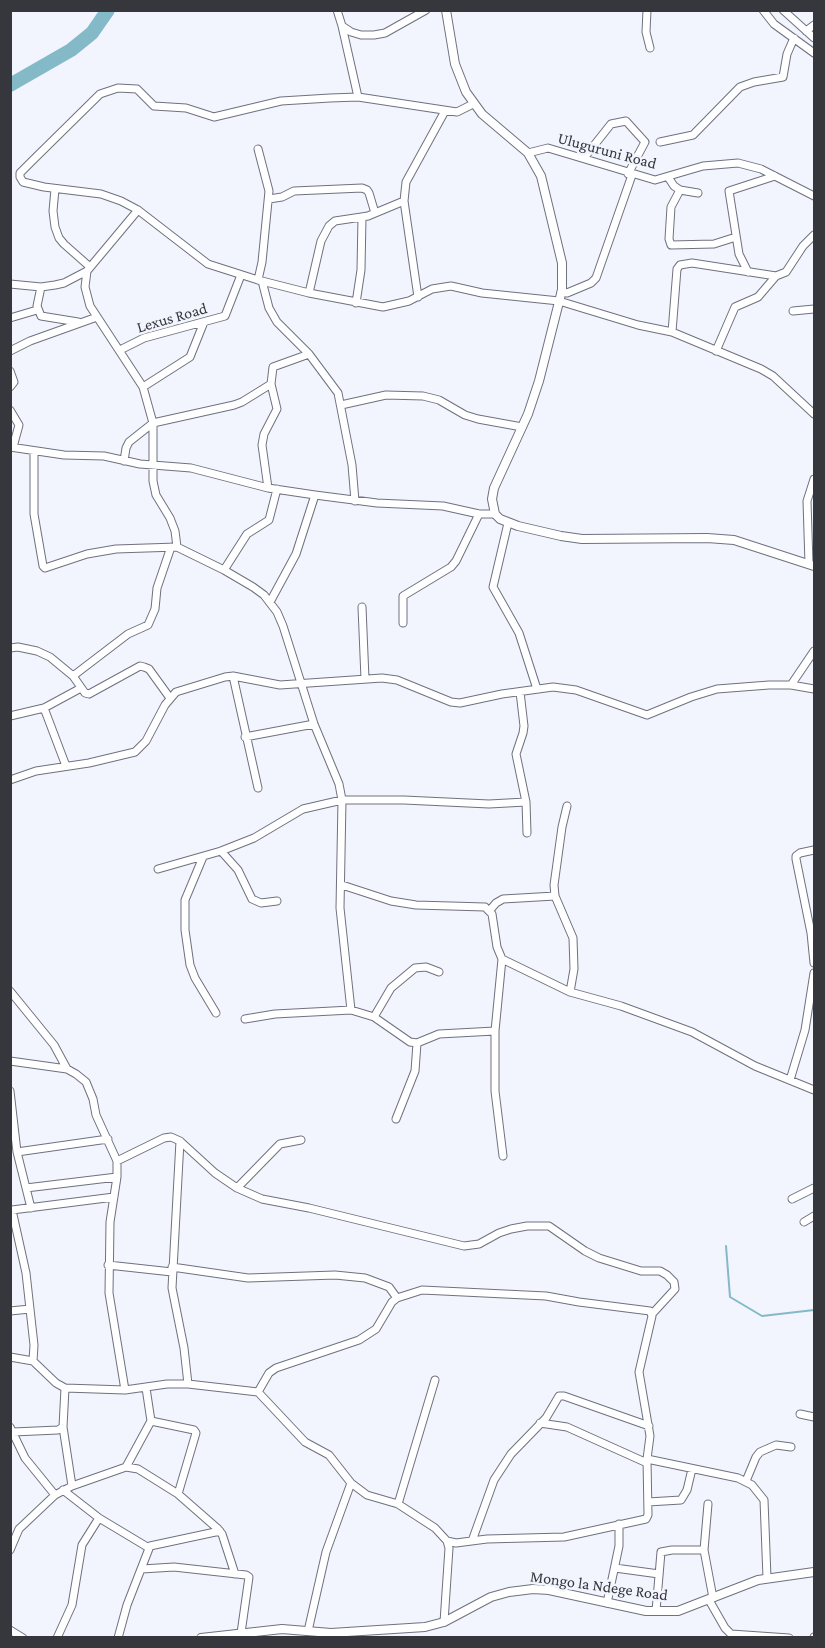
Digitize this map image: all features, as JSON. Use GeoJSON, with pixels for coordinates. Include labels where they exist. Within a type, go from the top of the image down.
{"type":"FeatureCollection","features":[{"type":"Feature","properties":{"kind":"street"},"geometry":{"type":"LineString","coordinates":[[337,10],[358,97]]}},
{"type":"Feature","properties":{"kind":"street"},"geometry":{"type":"LineString","coordinates":[[342,26],[361,35],[385,33],[426,10]]}},
{"type":"Feature","properties":{"kind":"street"},"geometry":{"type":"LineString","coordinates":[[446,10],[457,72],[473,104],[528,153],[534,163],[545,188],[560,250],[562,275],[560,297],[534,399],[494,488],[492,499],[495,514]]}},
{"type":"Feature","properties":{"kind":"street"},"geometry":{"type":"LineString","coordinates":[[647,10],[646,32],[650,48]]}},
{"type":"Feature","properties":{"kind":"street"},"geometry":{"type":"LineString","coordinates":[[763,10],[774,24],[814,53]]}},
{"type":"Feature","properties":{"kind":"street"},"geometry":{"type":"LineString","coordinates":[[783,10],[814,38]]}},
{"type":"Feature","properties":{"kind":"street"},"geometry":{"type":"LineString","coordinates":[[806,31],[814,25]]}},
{"type":"Feature","properties":{"kind":"street"},"geometry":{"type":"LineString","coordinates":[[660,142],[693,135],[741,87],[754,82],[783,77],[787,54],[794,38]]}},
{"type":"Feature","properties":{"kind":"street"},"geometry":{"type":"LineString","coordinates":[[473,104],[457,112],[358,97],[281,101],[214,117],[186,108],[154,106],[136,89],[109,90],[100,94],[20,173],[21,180],[55,189],[101,194],[121,201],[138,210],[208,264],[260,281],[309,293],[384,307],[397,305],[432,289],[451,286],[482,293],[560,297],[638,325],[672,332],[761,369],[773,376],[814,414]]}},
{"type":"Feature","properties":{"kind":"street"},"geometry":{"type":"LineString","coordinates":[[418,297],[404,201],[406,182],[445,111]]}},
{"type":"Feature","properties":{"kind":"street"},"geometry":{"type":"LineString","coordinates":[[560,297],[591,283],[596,278],[630,174],[645,142],[626,121],[611,124],[584,158]]}},
{"type":"Feature","properties":{"kind":"street","name":"Uluguruni Road"},"geometry":{"type":"LineString","coordinates":[[528,153],[548,148],[655,180],[704,166],[738,163],[761,169],[814,196]]}},
{"type":"Feature","properties":{"kind":"street"},"geometry":{"type":"LineString","coordinates":[[258,149],[269,199],[260,281],[269,308],[277,322],[309,354],[334,386],[341,405],[352,465],[355,501]]}},
{"type":"Feature","properties":{"kind":"street"},"geometry":{"type":"LineString","coordinates":[[668,177],[680,190],[698,193]]}},
{"type":"Feature","properties":{"kind":"street"},"geometry":{"type":"LineString","coordinates":[[748,272],[739,254],[729,191],[775,177]]}},
{"type":"Feature","properties":{"kind":"street"},"geometry":{"type":"LineString","coordinates":[[269,199],[282,197],[294,191],[362,188],[369,193],[375,213]]}},
{"type":"Feature","properties":{"kind":"street"},"geometry":{"type":"LineString","coordinates":[[55,189],[53,211],[59,238],[89,269]]}},
{"type":"Feature","properties":{"kind":"street"},"geometry":{"type":"LineString","coordinates":[[680,190],[671,207],[669,239],[671,245],[706,244],[736,237]]}},
{"type":"Feature","properties":{"kind":"street"},"geometry":{"type":"LineString","coordinates":[[309,293],[321,241],[329,226],[335,221],[362,217],[404,201]]}},
{"type":"Feature","properties":{"kind":"street"},"geometry":{"type":"LineString","coordinates":[[73,676],[128,634],[148,625],[154,609],[157,588],[174,547],[173,525],[154,488],[153,423],[143,387],[86,297],[85,279],[89,269],[138,210]]}},
{"type":"Feature","properties":{"kind":"street"},"geometry":{"type":"LineString","coordinates":[[356,303],[361,270],[362,217]]}},
{"type":"Feature","properties":{"kind":"street"},"geometry":{"type":"LineString","coordinates":[[716,351],[735,307],[758,297],[776,276],[786,272],[803,246],[814,235]]}},
{"type":"Feature","properties":{"kind":"street"},"geometry":{"type":"LineString","coordinates":[[672,332],[677,269],[680,265],[692,263],[776,276]]}},
{"type":"Feature","properties":{"kind":"street"},"geometry":{"type":"LineString","coordinates":[[10,284],[41,287],[64,283],[89,269]]}},
{"type":"Feature","properties":{"kind":"street","name":"Lexus Road"},"geometry":{"type":"LineString","coordinates":[[120,350],[144,338],[225,316],[241,275]]}},
{"type":"Feature","properties":{"kind":"street"},"geometry":{"type":"LineString","coordinates":[[41,287],[37,310],[41,316],[80,323]]}},
{"type":"Feature","properties":{"kind":"street"},"geometry":{"type":"LineString","coordinates":[[794,311],[814,309]]}},
{"type":"Feature","properties":{"kind":"street"},"geometry":{"type":"LineString","coordinates":[[10,318],[37,310]]}},
{"type":"Feature","properties":{"kind":"street"},"geometry":{"type":"LineString","coordinates":[[10,351],[30,341],[97,317]]}},
{"type":"Feature","properties":{"kind":"street"},"geometry":{"type":"LineString","coordinates":[[143,387],[190,357],[204,322]]}},
{"type":"Feature","properties":{"kind":"street"},"geometry":{"type":"LineString","coordinates":[[268,488],[262,445],[264,434],[277,409],[271,384],[273,367],[309,354]]}},
{"type":"Feature","properties":{"kind":"street"},"geometry":{"type":"LineString","coordinates":[[10,371],[14,382],[10,387]]}},
{"type":"Feature","properties":{"kind":"street"},"geometry":{"type":"LineString","coordinates":[[124,461],[129,442],[153,423],[234,405],[271,384]]}},
{"type":"Feature","properties":{"kind":"street"},"geometry":{"type":"LineString","coordinates":[[341,405],[386,395],[423,396],[439,400],[465,415],[522,427]]}},
{"type":"Feature","properties":{"kind":"street"},"geometry":{"type":"LineString","coordinates":[[10,410],[19,425],[12,447],[64,455],[104,456],[124,461],[212,472],[268,488],[355,501],[443,506],[479,514],[495,514],[508,523],[545,533],[582,539],[707,538],[734,540],[812,565],[807,501],[814,479]]}},
{"type":"Feature","properties":{"kind":"street"},"geometry":{"type":"LineString","coordinates":[[34,451],[34,514],[45,568],[87,554],[116,549],[174,547],[224,570],[253,587],[270,602],[283,626],[314,724],[339,784],[342,800],[342,932],[351,1010]]}},
{"type":"Feature","properties":{"kind":"street"},"geometry":{"type":"LineString","coordinates":[[224,570],[243,539],[252,530],[269,520],[277,489]]}},
{"type":"Feature","properties":{"kind":"street"},"geometry":{"type":"LineString","coordinates":[[270,602],[296,554],[315,495]]}},
{"type":"Feature","properties":{"kind":"street"},"geometry":{"type":"LineString","coordinates":[[403,622],[403,596],[451,567],[479,514]]}},
{"type":"Feature","properties":{"kind":"street"},"geometry":{"type":"LineString","coordinates":[[508,523],[493,587],[519,633],[537,689]]}},
{"type":"Feature","properties":{"kind":"street"},"geometry":{"type":"LineString","coordinates":[[362,607],[365,678]]}},
{"type":"Feature","properties":{"kind":"street"},"geometry":{"type":"LineString","coordinates":[[10,648],[18,647],[36,651],[50,657],[73,676],[85,693],[94,692],[140,666],[144,667],[149,669],[170,698]]}},
{"type":"Feature","properties":{"kind":"street"},"geometry":{"type":"LineString","coordinates":[[791,685],[814,651]]}},
{"type":"Feature","properties":{"kind":"street"},"geometry":{"type":"LineString","coordinates":[[234,676],[245,736],[258,788]]}},
{"type":"Feature","properties":{"kind":"street"},"geometry":{"type":"LineString","coordinates":[[10,780],[36,771],[118,757],[141,747],[170,698],[176,692],[216,678],[234,676],[280,685],[382,678],[397,680],[451,702],[460,703],[553,687],[576,690],[647,716],[681,700],[717,689],[769,684],[814,689]]}},
{"type":"Feature","properties":{"kind":"street"},"geometry":{"type":"LineString","coordinates":[[10,716],[44,708],[81,688]]}},
{"type":"Feature","properties":{"kind":"street"},"geometry":{"type":"LineString","coordinates":[[520,692],[524,733],[516,754],[526,802],[526,833]]}},
{"type":"Feature","properties":{"kind":"street"},"geometry":{"type":"LineString","coordinates":[[44,708],[66,766]]}},
{"type":"Feature","properties":{"kind":"street"},"geometry":{"type":"LineString","coordinates":[[245,736],[314,724]]}},
{"type":"Feature","properties":{"kind":"street"},"geometry":{"type":"LineString","coordinates":[[158,869],[221,851],[254,838],[303,809],[342,800],[489,804],[526,802]]}},
{"type":"Feature","properties":{"kind":"street"},"geometry":{"type":"LineString","coordinates":[[567,806],[554,885],[555,896],[573,938],[574,969],[570,992]]}},
{"type":"Feature","properties":{"kind":"street"},"geometry":{"type":"LineString","coordinates":[[814,850],[796,856],[813,941],[814,963]]}},
{"type":"Feature","properties":{"kind":"street"},"geometry":{"type":"LineString","coordinates":[[221,851],[238,870],[252,899],[261,903],[277,901]]}},
{"type":"Feature","properties":{"kind":"street"},"geometry":{"type":"LineString","coordinates":[[203,856],[185,900],[185,930],[190,965],[216,1013]]}},
{"type":"Feature","properties":{"kind":"street"},"geometry":{"type":"LineString","coordinates":[[342,885],[391,901],[408,904],[478,905],[490,910]]}},
{"type":"Feature","properties":{"kind":"street"},"geometry":{"type":"LineString","coordinates":[[490,910],[503,899],[555,896]]}},
{"type":"Feature","properties":{"kind":"street"},"geometry":{"type":"LineString","coordinates":[[490,910],[497,947],[502,959],[495,1031],[495,1091],[503,1156]]}},
{"type":"Feature","properties":{"kind":"street"},"geometry":{"type":"LineString","coordinates":[[502,959],[570,992],[605,1001],[692,1032],[755,1066],[814,1090]]}},
{"type":"Feature","properties":{"kind":"street"},"geometry":{"type":"LineString","coordinates":[[374,1017],[391,988],[416,968],[426,967],[439,972]]}},
{"type":"Feature","properties":{"kind":"street"},"geometry":{"type":"LineString","coordinates":[[790,1080],[805,1030],[814,973]]}},
{"type":"Feature","properties":{"kind":"street"},"geometry":{"type":"LineString","coordinates":[[10,991],[54,1045],[67,1069]]}},
{"type":"Feature","properties":{"kind":"street"},"geometry":{"type":"LineString","coordinates":[[245,1019],[275,1014],[351,1010],[374,1017],[410,1042],[417,1043],[439,1034],[495,1031]]}},
{"type":"Feature","properties":{"kind":"street"},"geometry":{"type":"LineString","coordinates":[[396,1119],[415,1071],[417,1043]]}},
{"type":"Feature","properties":{"kind":"street"},"geometry":{"type":"LineString","coordinates":[[10,1061],[67,1069],[86,1082],[96,1115],[117,1161],[108,1265],[109,1293],[125,1390]]}},
{"type":"Feature","properties":{"kind":"street"},"geometry":{"type":"LineString","coordinates":[[10,1091],[17,1152],[31,1208]]}},
{"type":"Feature","properties":{"kind":"street"},"geometry":{"type":"LineString","coordinates":[[117,1161],[164,1138],[171,1137],[180,1141],[215,1173],[237,1188],[262,1198],[464,1246],[478,1244],[511,1229],[549,1226],[599,1258],[641,1271],[660,1271],[674,1281],[675,1289],[652,1313],[639,1372],[649,1426],[648,1515],[646,1519],[564,1537],[456,1543],[447,1541]]}},
{"type":"Feature","properties":{"kind":"street"},"geometry":{"type":"LineString","coordinates":[[17,1152],[108,1139]]}},
{"type":"Feature","properties":{"kind":"street"},"geometry":{"type":"LineString","coordinates":[[237,1188],[280,1144],[301,1140]]}},
{"type":"Feature","properties":{"kind":"street"},"geometry":{"type":"LineString","coordinates":[[180,1141],[172,1270],[174,1304],[184,1348],[188,1384]]}},
{"type":"Feature","properties":{"kind":"street"},"geometry":{"type":"LineString","coordinates":[[26,1188],[117,1177]]}},
{"type":"Feature","properties":{"kind":"street"},"geometry":{"type":"LineString","coordinates":[[792,1200],[814,1188]]}},
{"type":"Feature","properties":{"kind":"street"},"geometry":{"type":"LineString","coordinates":[[33,1361],[34,1345],[26,1273],[11,1212],[13,1208],[31,1208],[114,1197]]}},
{"type":"Feature","properties":{"kind":"street"},"geometry":{"type":"LineString","coordinates":[[804,1222],[814,1216]]}},
{"type":"Feature","properties":{"kind":"street"},"geometry":{"type":"LineString","coordinates":[[108,1265],[256,1278],[335,1275],[365,1278],[389,1287],[397,1298]]}},
{"type":"Feature","properties":{"kind":"street"},"geometry":{"type":"LineString","coordinates":[[258,1392],[269,1373],[276,1368],[360,1340],[376,1329],[392,1302],[397,1298],[431,1289],[546,1296],[652,1313]]}},
{"type":"Feature","properties":{"kind":"street"},"geometry":{"type":"LineString","coordinates":[[10,1311],[30,1310]]}},
{"type":"Feature","properties":{"kind":"street"},"geometry":{"type":"LineString","coordinates":[[10,1357],[33,1361],[56,1383],[65,1388],[125,1390],[167,1384],[188,1384],[258,1392],[305,1442],[329,1455],[351,1483],[367,1495],[398,1504],[435,1528],[447,1541],[449,1548],[444,1622]]}},
{"type":"Feature","properties":{"kind":"street"},"geometry":{"type":"LineString","coordinates":[[398,1504],[435,1380]]}},
{"type":"Feature","properties":{"kind":"street"},"geometry":{"type":"LineString","coordinates":[[65,1388],[63,1427],[72,1486]]}},
{"type":"Feature","properties":{"kind":"street"},"geometry":{"type":"LineString","coordinates":[[126,1467],[151,1421],[146,1388]]}},
{"type":"Feature","properties":{"kind":"street"},"geometry":{"type":"LineString","coordinates":[[472,1541],[494,1480],[511,1454],[550,1412],[557,1398],[564,1396],[649,1426]]}},
{"type":"Feature","properties":{"kind":"street"},"geometry":{"type":"LineString","coordinates":[[800,1414],[814,1417]]}},
{"type":"Feature","properties":{"kind":"street"},"geometry":{"type":"LineString","coordinates":[[151,1421],[196,1432],[178,1494]]}},
{"type":"Feature","properties":{"kind":"street"},"geometry":{"type":"LineString","coordinates":[[540,1423],[567,1427],[647,1461],[746,1481],[752,1485],[764,1500],[767,1578]]}},
{"type":"Feature","properties":{"kind":"street"},"geometry":{"type":"LineString","coordinates":[[55,1495],[25,1458],[12,1434],[58,1430],[63,1427]]}},
{"type":"Feature","properties":{"kind":"street"},"geometry":{"type":"LineString","coordinates":[[746,1481],[760,1452],[776,1445],[791,1447]]}},
{"type":"Feature","properties":{"kind":"street"},"geometry":{"type":"LineString","coordinates":[[10,1550],[13,1534],[55,1495],[72,1486],[126,1467],[138,1469],[178,1494],[220,1531],[236,1574]]}},
{"type":"Feature","properties":{"kind":"street"},"geometry":{"type":"LineString","coordinates":[[648,1502],[681,1500],[687,1490],[692,1469]]}},
{"type":"Feature","properties":{"kind":"street"},"geometry":{"type":"LineString","coordinates":[[308,1631],[326,1552],[351,1483]]}},
{"type":"Feature","properties":{"kind":"street"},"geometry":{"type":"LineString","coordinates":[[63,1490],[99,1518],[149,1548]]}},
{"type":"Feature","properties":{"kind":"street"},"geometry":{"type":"LineString","coordinates":[[708,1504],[704,1550],[711,1599],[725,1628],[732,1634],[789,1638]]}},
{"type":"Feature","properties":{"kind":"street"},"geometry":{"type":"LineString","coordinates":[[57,1638],[72,1605],[82,1545],[99,1518]]}},
{"type":"Feature","properties":{"kind":"street"},"geometry":{"type":"LineString","coordinates":[[607,1603],[615,1568],[619,1524]]}},
{"type":"Feature","properties":{"kind":"street"},"geometry":{"type":"LineString","coordinates":[[118,1638],[149,1548],[156,1544],[220,1531]]}},
{"type":"Feature","properties":{"kind":"street"},"geometry":{"type":"LineString","coordinates":[[656,1611],[661,1552],[704,1550]]}},
{"type":"Feature","properties":{"kind":"street"},"geometry":{"type":"LineString","coordinates":[[142,1569],[174,1567],[249,1577],[241,1633]]}},
{"type":"Feature","properties":{"kind":"street"},"geometry":{"type":"LineString","coordinates":[[615,1568],[659,1574]]}},
{"type":"Feature","properties":{"kind":"street","name":"Mongo la Ndege Road"},"geometry":{"type":"LineString","coordinates":[[201,1638],[282,1629],[330,1633],[425,1627],[444,1622],[491,1597],[523,1590],[549,1590],[656,1611],[678,1611],[767,1578],[814,1572]]}},
{"type":"Feature","properties":{"kind":"street"},"geometry":{"type":"LineString","coordinates":[[10,1630],[23,1638]]}},
{"type":"Feature","properties":{"kind":"waterway"},"geometry":{"type":"LineString","coordinates":[[10,85],[71,50],[92,33],[108,10]]}},
{"type":"Feature","properties":{"kind":"waterway"},"geometry":{"type":"LineString","coordinates":[[726,1246],[730,1297],[762,1316],[814,1310]]}}]}
